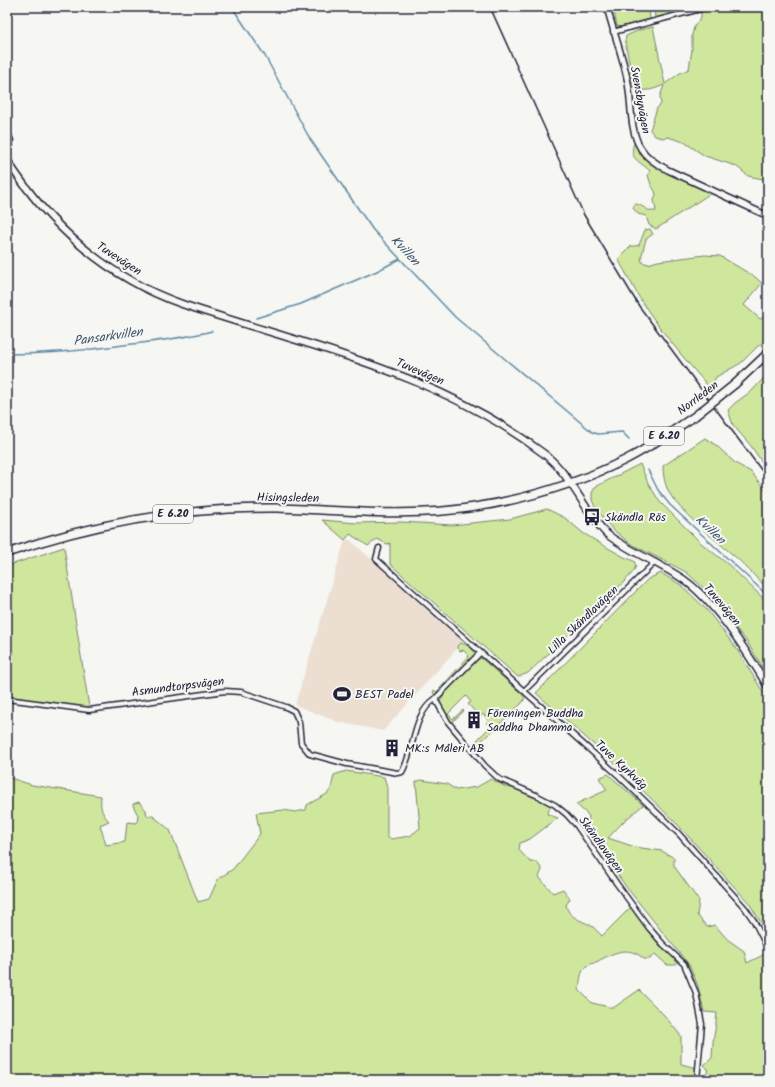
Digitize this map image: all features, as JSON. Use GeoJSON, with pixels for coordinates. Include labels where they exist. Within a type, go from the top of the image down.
{"type":"FeatureCollection","features":[{"type":"Feature","properties":{"kind":"highway","name":"Norrleden"},"geometry":{"type":"LineString","coordinates":[[570,483],[626,459],[695,416],[735,384],[768,353]]}},
{"type":"Feature","properties":{"kind":"highway","name":"Hisingsleden"},"geometry":{"type":"LineString","coordinates":[[7,553],[52,538],[94,528],[164,515],[220,510],[254,509],[401,513],[441,511],[474,508],[511,500],[570,483]]}},
{"type":"Feature","properties":{"kind":"main road"},"geometry":{"type":"LineString","coordinates":[[7,133],[10,141],[7,149]]}},
{"type":"Feature","properties":{"kind":"main road","name":"Tuvevägen"},"geometry":{"type":"LineString","coordinates":[[7,160],[36,199],[67,234],[95,258],[122,276],[157,294],[177,302],[358,359],[391,371],[442,393],[488,417],[524,439],[554,462],[570,483],[592,517],[607,534],[685,580],[705,598],[736,639],[768,687]]}},
{"type":"Feature","properties":{"kind":"street","name":"Svensbyvägen"},"geometry":{"type":"LineString","coordinates":[[607,7],[613,32],[628,79],[637,139],[644,153],[653,161],[668,170],[768,216]]}},
{"type":"Feature","properties":{"kind":"street"},"geometry":{"type":"LineString","coordinates":[[613,32],[708,7]]}},
{"type":"Feature","properties":{"kind":"street","name":"Tuve Kyrkväg"},"geometry":{"type":"LineString","coordinates":[[379,548],[376,559],[444,618],[480,653],[619,776],[679,834],[745,908],[754,921],[768,949]]}},
{"type":"Feature","properties":{"kind":"street","name":"Lilla Skändlavägen"},"geometry":{"type":"LineString","coordinates":[[524,691],[655,562]]}},
{"type":"Feature","properties":{"kind":"street"},"geometry":{"type":"LineString","coordinates":[[435,699],[480,653]]}},
{"type":"Feature","properties":{"kind":"street","name":"Asmundtorpsvägen"},"geometry":{"type":"LineString","coordinates":[[7,699],[89,710],[225,691],[241,692],[294,711],[299,722],[301,743],[310,754],[347,764],[398,773],[402,772],[404,768],[421,716],[425,708],[435,699]]}},
{"type":"Feature","properties":{"kind":"street","name":"Skändlavägen"},"geometry":{"type":"LineString","coordinates":[[435,699],[448,722],[485,766],[498,779],[536,794],[555,805],[565,813],[577,826],[649,928],[684,964],[696,993],[702,1024],[697,1080]]}},
{"type":"Feature","properties":{"kind":"shaded area"},"geometry":{"type":"Polygon","coordinates":[[[345,540],[350,540],[463,642],[383,731],[338,722],[295,705],[345,540]]]}},
{"type":"Feature","properties":{"kind":"green space"},"geometry":{"type":"Polygon","coordinates":[[[613,7],[649,7],[650,19],[621,27],[617,26],[613,7]]]}},
{"type":"Feature","properties":{"kind":"green space"},"geometry":{"type":"Polygon","coordinates":[[[654,7],[691,7],[692,9],[655,18],[654,7]]]}},
{"type":"Feature","properties":{"kind":"green space"},"geometry":{"type":"Polygon","coordinates":[[[701,7],[768,7],[768,180],[748,176],[736,166],[705,156],[684,142],[668,137],[663,138],[655,136],[650,130],[657,108],[661,104],[660,97],[664,85],[649,90],[634,88],[625,41],[626,36],[639,30],[653,27],[665,84],[680,73],[689,69],[692,49],[692,35],[694,27],[701,17],[701,7]]]}},
{"type":"Feature","properties":{"kind":"green space"},"geometry":{"type":"Polygon","coordinates":[[[635,141],[639,149],[657,165],[711,193],[656,229],[649,225],[646,216],[638,214],[633,208],[635,204],[638,204],[650,211],[656,211],[654,200],[656,195],[648,175],[650,171],[633,156],[632,152],[635,141]]]}},
{"type":"Feature","properties":{"kind":"green space"},"geometry":{"type":"Polygon","coordinates":[[[650,229],[653,234],[646,239],[641,258],[642,262],[648,264],[658,261],[705,255],[720,256],[755,277],[762,283],[744,305],[760,319],[768,315],[768,339],[758,346],[741,363],[716,377],[710,388],[655,321],[639,297],[618,259],[631,246],[639,245],[645,230],[650,229]]]}},
{"type":"Feature","properties":{"kind":"green space"},"geometry":{"type":"Polygon","coordinates":[[[768,373],[768,471],[751,446],[733,425],[728,410],[753,390],[768,373]]]}},
{"type":"Feature","properties":{"kind":"green space"},"geometry":{"type":"Polygon","coordinates":[[[705,438],[717,446],[735,463],[751,472],[768,493],[767,588],[687,514],[674,500],[667,488],[664,479],[663,466],[705,438]]]}},
{"type":"Feature","properties":{"kind":"green space"},"geometry":{"type":"Polygon","coordinates":[[[640,464],[648,483],[660,502],[701,543],[729,565],[768,603],[768,676],[747,642],[707,591],[686,572],[631,544],[612,529],[595,507],[592,500],[592,493],[595,487],[640,464]]]}},
{"type":"Feature","properties":{"kind":"green space"},"geometry":{"type":"Polygon","coordinates":[[[547,509],[565,518],[583,533],[601,544],[634,561],[636,566],[625,581],[528,673],[518,677],[390,564],[390,543],[387,544],[377,539],[368,546],[350,534],[345,540],[322,520],[356,523],[401,522],[452,525],[510,519],[547,509]]]}},
{"type":"Feature","properties":{"kind":"green space"},"geometry":{"type":"Polygon","coordinates":[[[64,547],[89,707],[78,707],[7,696],[7,566],[64,547]]]}},
{"type":"Feature","properties":{"kind":"green space"},"geometry":{"type":"Polygon","coordinates":[[[661,573],[681,585],[707,610],[736,648],[768,700],[768,934],[749,903],[679,826],[620,768],[536,693],[648,579],[661,573]]]}},
{"type":"Feature","properties":{"kind":"green space"},"geometry":{"type":"Polygon","coordinates":[[[460,643],[470,647],[474,651],[475,655],[437,695],[435,695],[433,693],[434,690],[437,692],[469,656],[463,650],[460,651],[457,648],[460,643]]]}},
{"type":"Feature","properties":{"kind":"green space"},"geometry":{"type":"Polygon","coordinates":[[[481,658],[525,698],[522,703],[475,747],[473,744],[490,727],[486,723],[488,722],[486,720],[487,718],[483,714],[480,717],[468,704],[471,702],[466,696],[448,714],[453,719],[463,710],[464,711],[452,722],[450,722],[439,705],[445,693],[477,660],[481,658]]]}},
{"type":"Feature","properties":{"kind":"green space"},"geometry":{"type":"Polygon","coordinates":[[[346,771],[384,777],[387,787],[387,837],[391,839],[410,836],[420,828],[416,782],[421,780],[447,784],[456,790],[477,787],[491,779],[506,787],[517,789],[551,806],[547,814],[558,818],[530,839],[520,843],[519,850],[530,862],[537,862],[542,870],[539,877],[553,893],[563,889],[570,899],[566,905],[569,912],[575,918],[592,926],[602,936],[632,906],[659,945],[671,953],[679,962],[675,965],[667,965],[655,954],[650,959],[644,959],[632,952],[621,951],[585,968],[581,976],[579,990],[592,1003],[613,1008],[639,990],[663,1014],[681,1036],[681,1064],[697,1068],[694,1080],[7,1080],[7,777],[32,785],[101,796],[102,810],[109,821],[100,825],[106,845],[125,842],[127,822],[137,823],[138,815],[133,804],[139,802],[146,810],[147,816],[153,816],[170,830],[198,902],[209,899],[218,879],[233,869],[260,834],[256,813],[284,810],[295,812],[306,810],[307,805],[327,794],[331,789],[334,775],[346,771]]]}},
{"type":"Feature","properties":{"kind":"green space"},"geometry":{"type":"Polygon","coordinates":[[[608,774],[643,805],[623,822],[608,838],[635,847],[662,851],[674,858],[674,866],[699,901],[697,915],[707,927],[715,925],[727,939],[744,951],[747,963],[767,953],[768,1080],[705,1080],[708,1069],[704,1065],[712,1058],[717,1013],[704,1012],[698,986],[689,965],[627,888],[587,832],[589,816],[576,804],[607,790],[599,778],[608,774]]]}},
{"type":"Feature","properties":{"kind":"waterway","name":"Kvillen"},"geometry":{"type":"LineString","coordinates":[[232,7],[265,56],[310,139],[373,230],[455,317],[592,432],[598,434],[622,432],[629,439]]}},
{"type":"Feature","properties":{"kind":"waterway","name":"Pansarkvillen"},"geometry":{"type":"LineString","coordinates":[[256,318],[301,304],[377,271],[400,259]]}},
{"type":"Feature","properties":{"kind":"waterway","name":"Pansarkvillen"},"geometry":{"type":"LineString","coordinates":[[7,354],[48,353],[89,349],[165,340],[212,331]]}},
{"type":"Feature","properties":{"kind":"waterway","name":"Kvillen"},"geometry":{"type":"LineString","coordinates":[[648,470],[658,490],[670,505],[768,596]]}},
{"type":"Feature","properties":{"kind":"railway"},"geometry":{"type":"LineString","coordinates":[[490,7],[584,215],[639,306],[768,479]]}},
{"type":"Feature","properties":{"kind":"place","name":"Skändla Rös"},"geometry":{"type":"Point","coordinates":[592,517]}},
{"type":"Feature","properties":{"kind":"place","name":"BEST Padel"},"geometry":{"type":"Point","coordinates":[342,694]}},
{"type":"Feature","properties":{"kind":"place","name":"Föreningen Buddha Saddha Dhamma"},"geometry":{"type":"Point","coordinates":[474,720]}},
{"type":"Feature","properties":{"kind":"place","name":"MK:s Måleri AB"},"geometry":{"type":"Point","coordinates":[392,748]}}]}
